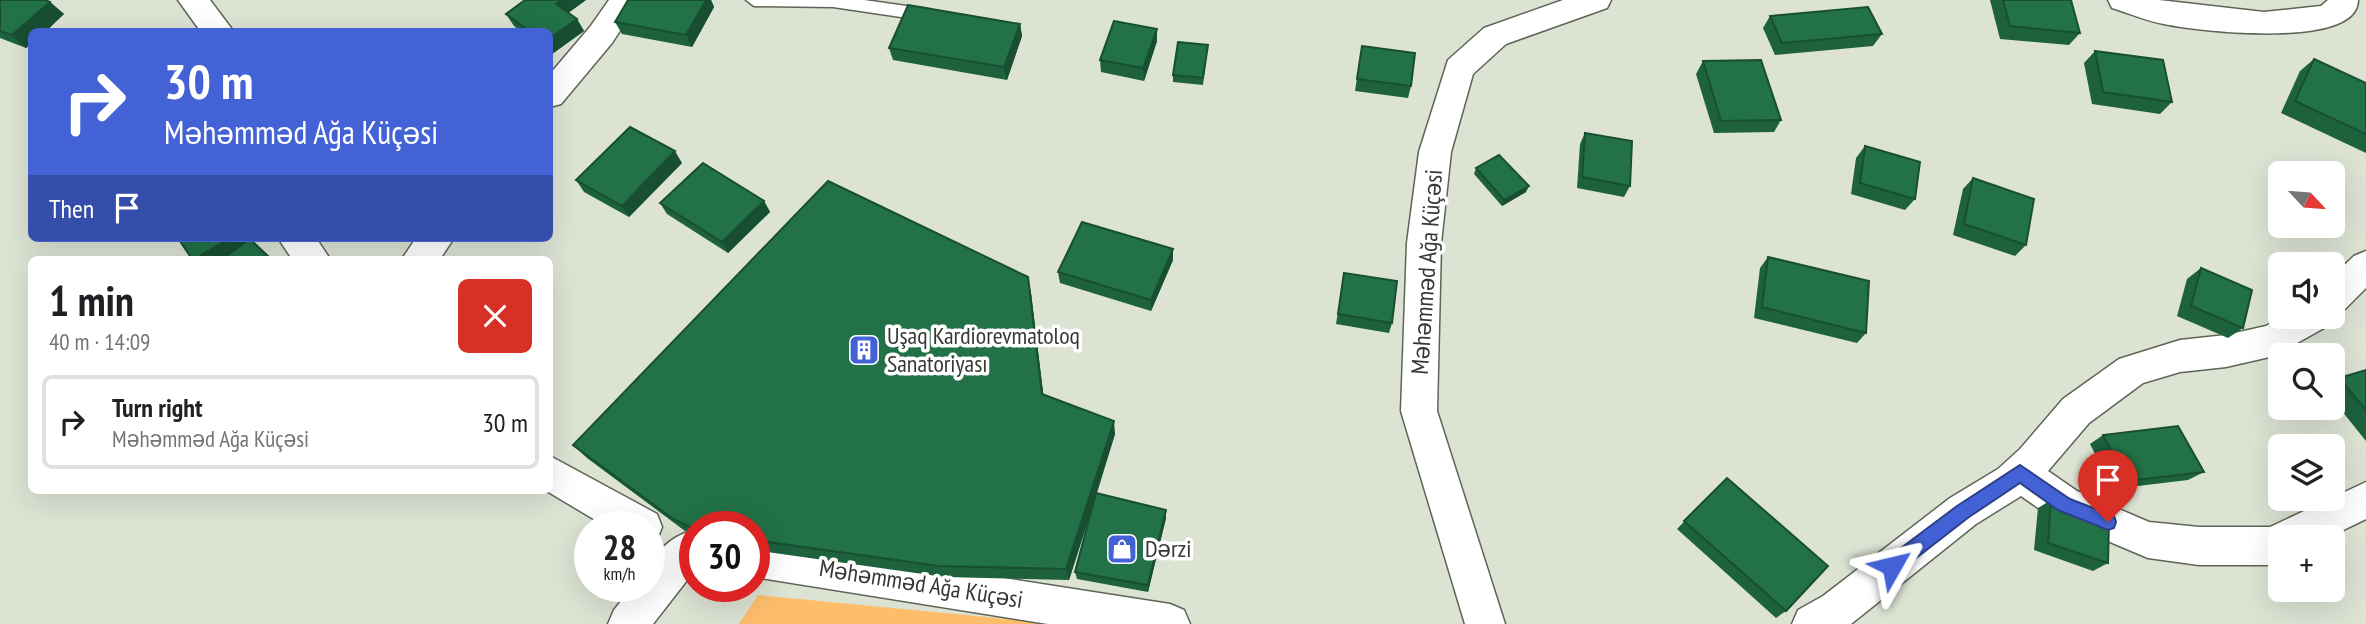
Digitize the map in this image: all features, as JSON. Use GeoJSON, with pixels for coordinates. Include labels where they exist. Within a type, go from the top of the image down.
{"type":"FeatureCollection","features":[{"type":"Feature","properties":{"kind":"street"},"geometry":{"type":"LineString","coordinates":[[195,0],[216,28]]}},
{"type":"Feature","properties":{"kind":"street"},"geometry":{"type":"LineString","coordinates":[[553,91],[601,34],[625,0]]}},
{"type":"Feature","properties":{"kind":"street","name":"Məhəmməd Ağa Küçəsi"},"geometry":{"type":"LineString","coordinates":[[1485,624],[1419,411],[1424,243],[1434,152],[1459,68],[1494,36],[1596,0]]}},
{"type":"Feature","properties":{"kind":"street"},"geometry":{"type":"LineString","coordinates":[[2123,0],[2164,13],[2264,23],[2329,17],[2343,7],[2343,0]]}},
{"type":"Feature","properties":{"kind":"street"},"geometry":{"type":"LineString","coordinates":[[298,242],[310,256]]}},
{"type":"Feature","properties":{"kind":"street"},"geometry":{"type":"LineString","coordinates":[[422,256],[434,242]]}},
{"type":"Feature","properties":{"kind":"street"},"geometry":{"type":"LineString","coordinates":[[2345,286],[2366,266]]}},
{"type":"Feature","properties":{"kind":"street"},"geometry":{"type":"LineString","coordinates":[[1812,624],[1837,610],[1963,511],[2020,473],[2076,411],[2132,370],[2180,356],[2226,351],[2274,340],[2292,329]]}},
{"type":"Feature","properties":{"kind":"street"},"geometry":{"type":"LineString","coordinates":[[2020,473],[2064,504],[2148,540],[2199,546],[2268,546]]}},
{"type":"Feature","properties":{"kind":"street"},"geometry":{"type":"LineString","coordinates":[[553,475],[615,511]]}},
{"type":"Feature","properties":{"kind":"street"},"geometry":{"type":"LineString","coordinates":[[2315,525],[2366,500]]}},
{"type":"Feature","properties":{"kind":"street","name":"Məhəmməd Ağa Küçəsi"},"geometry":{"type":"LineString","coordinates":[[770,561],[1170,624]]}},
{"type":"Feature","properties":{"kind":"street"},"geometry":{"type":"LineString","coordinates":[[628,624],[679,565]]}},
{"type":"Feature","properties":{"kind":"lane"},"geometry":{"type":"LineString","coordinates":[[754,0],[832,1],[945,17]]}},
{"type":"Feature","properties":{"kind":"shaded area"},"geometry":{"type":"Polygon","coordinates":[[[770,596],[1060,624],[739,624],[753,602],[770,602],[770,596]]]}},
{"type":"Feature","properties":{"kind":"building"},"geometry":{"type":"Polygon","coordinates":[[[0,0],[50,2],[12,35],[0,31],[0,0]]]}},
{"type":"Feature","properties":{"kind":"building"},"geometry":{"type":"Polygon","coordinates":[[[525,0],[561,0],[556,4],[577,19],[553,36],[553,28],[525,28],[506,14],[525,0]]]}},
{"type":"Feature","properties":{"kind":"building"},"geometry":{"type":"Polygon","coordinates":[[[628,0],[706,0],[686,35],[615,22],[628,0]]]}},
{"type":"Feature","properties":{"kind":"building"},"geometry":{"type":"Polygon","coordinates":[[[2003,0],[2071,0],[2080,33],[2010,26],[2003,0]]]}},
{"type":"Feature","properties":{"kind":"building"},"geometry":{"type":"Polygon","coordinates":[[[908,5],[1020,24],[1004,67],[889,48],[908,5]]]}},
{"type":"Feature","properties":{"kind":"building"},"geometry":{"type":"Polygon","coordinates":[[[1868,7],[1882,34],[1782,43],[1770,16],[1868,7]]]}},
{"type":"Feature","properties":{"kind":"building"},"geometry":{"type":"Polygon","coordinates":[[[1114,21],[1157,29],[1143,68],[1100,60],[1114,21]]]}},
{"type":"Feature","properties":{"kind":"building"},"geometry":{"type":"Polygon","coordinates":[[[1178,42],[1208,45],[1203,78],[1173,75],[1178,42]]]}},
{"type":"Feature","properties":{"kind":"building"},"geometry":{"type":"Polygon","coordinates":[[[1362,46],[1415,53],[1411,86],[1357,79],[1362,46]]]}},
{"type":"Feature","properties":{"kind":"building"},"geometry":{"type":"Polygon","coordinates":[[[2095,51],[2163,60],[2172,102],[2103,92],[2095,51]]]}},
{"type":"Feature","properties":{"kind":"building"},"geometry":{"type":"Polygon","coordinates":[[[2314,59],[2366,83],[2366,134],[2295,101],[2314,59]]]}},
{"type":"Feature","properties":{"kind":"building"},"geometry":{"type":"Polygon","coordinates":[[[1761,60],[1781,120],[1721,121],[1703,61],[1761,60]]]}},
{"type":"Feature","properties":{"kind":"building"},"geometry":{"type":"Polygon","coordinates":[[[630,127],[675,151],[622,206],[576,180],[630,127]]]}},
{"type":"Feature","properties":{"kind":"building"},"geometry":{"type":"Polygon","coordinates":[[[1585,133],[1632,141],[1630,186],[1582,177],[1585,133]]]}},
{"type":"Feature","properties":{"kind":"building"},"geometry":{"type":"Polygon","coordinates":[[[1865,146],[1920,162],[1915,199],[1860,183],[1865,146]]]}},
{"type":"Feature","properties":{"kind":"building"},"geometry":{"type":"Polygon","coordinates":[[[1499,155],[1529,186],[1504,200],[1476,168],[1499,155]]]}},
{"type":"Feature","properties":{"kind":"building"},"geometry":{"type":"Polygon","coordinates":[[[703,163],[764,201],[722,242],[660,203],[703,163]]]}},
{"type":"Feature","properties":{"kind":"building"},"geometry":{"type":"Polygon","coordinates":[[[1973,178],[2034,199],[2026,245],[1964,224],[1973,178]]]}},
{"type":"Feature","properties":{"kind":"building","name":"Uşaq Kardiorevmatoloq Sanatoriyası"},"geometry":{"type":"Polygon","coordinates":[[[828,181],[1028,277],[1042,394],[1114,421],[1066,569],[938,566],[770,542],[770,511],[679,511],[679,522],[573,445],[828,181]]]}},
{"type":"Feature","properties":{"kind":"building"},"geometry":{"type":"Polygon","coordinates":[[[1082,222],[1173,249],[1151,300],[1058,272],[1082,222]]]}},
{"type":"Feature","properties":{"kind":"building"},"geometry":{"type":"Polygon","coordinates":[[[181,242],[223,242],[200,256],[190,256],[181,242]]]}},
{"type":"Feature","properties":{"kind":"building"},"geometry":{"type":"Polygon","coordinates":[[[246,242],[253,242],[268,256],[226,256],[246,242]]]}},
{"type":"Feature","properties":{"kind":"building"},"geometry":{"type":"Polygon","coordinates":[[[1768,257],[1869,281],[1866,333],[1762,307],[1768,257]]]}},
{"type":"Feature","properties":{"kind":"building"},"geometry":{"type":"Polygon","coordinates":[[[2201,268],[2252,290],[2243,328],[2191,306],[2201,268]]]}},
{"type":"Feature","properties":{"kind":"building"},"geometry":{"type":"Polygon","coordinates":[[[1344,273],[1397,281],[1392,323],[1338,314],[1344,273]]]}},
{"type":"Feature","properties":{"kind":"building"},"geometry":{"type":"Polygon","coordinates":[[[2366,370],[2366,410],[2345,385],[2345,376],[2366,370]]]}},
{"type":"Feature","properties":{"kind":"building"},"geometry":{"type":"Polygon","coordinates":[[[2178,426],[2204,472],[2127,481],[2103,435],[2178,426]]]}},
{"type":"Feature","properties":{"kind":"building"},"geometry":{"type":"Polygon","coordinates":[[[1727,478],[1828,566],[1786,611],[1684,521],[1727,478]]]}},
{"type":"Feature","properties":{"kind":"building","name":"Dərzi"},"geometry":{"type":"Polygon","coordinates":[[[1096,493],[1166,510],[1148,585],[1075,572],[1096,493]]]}},
{"type":"Feature","properties":{"kind":"building"},"geometry":{"type":"Polygon","coordinates":[[[2051,500],[2109,520],[2108,563],[2048,543],[2051,500]]]}},
{"type":"Feature","properties":{"kind":"place","name":"Uşaq Kardiorevmatoloq Sanatoriyası"},"geometry":{"type":"Point","coordinates":[864,350]}},
{"type":"Feature","properties":{"kind":"place","name":"Dərzi"},"geometry":{"type":"Point","coordinates":[1122,549]}},
{"type":"Feature","properties":{"kind":"route"},"geometry":{"type":"LineString","coordinates":[[1892,566],[1963,511],[2020,473],[2064,504],[2108,522]]}}]}
